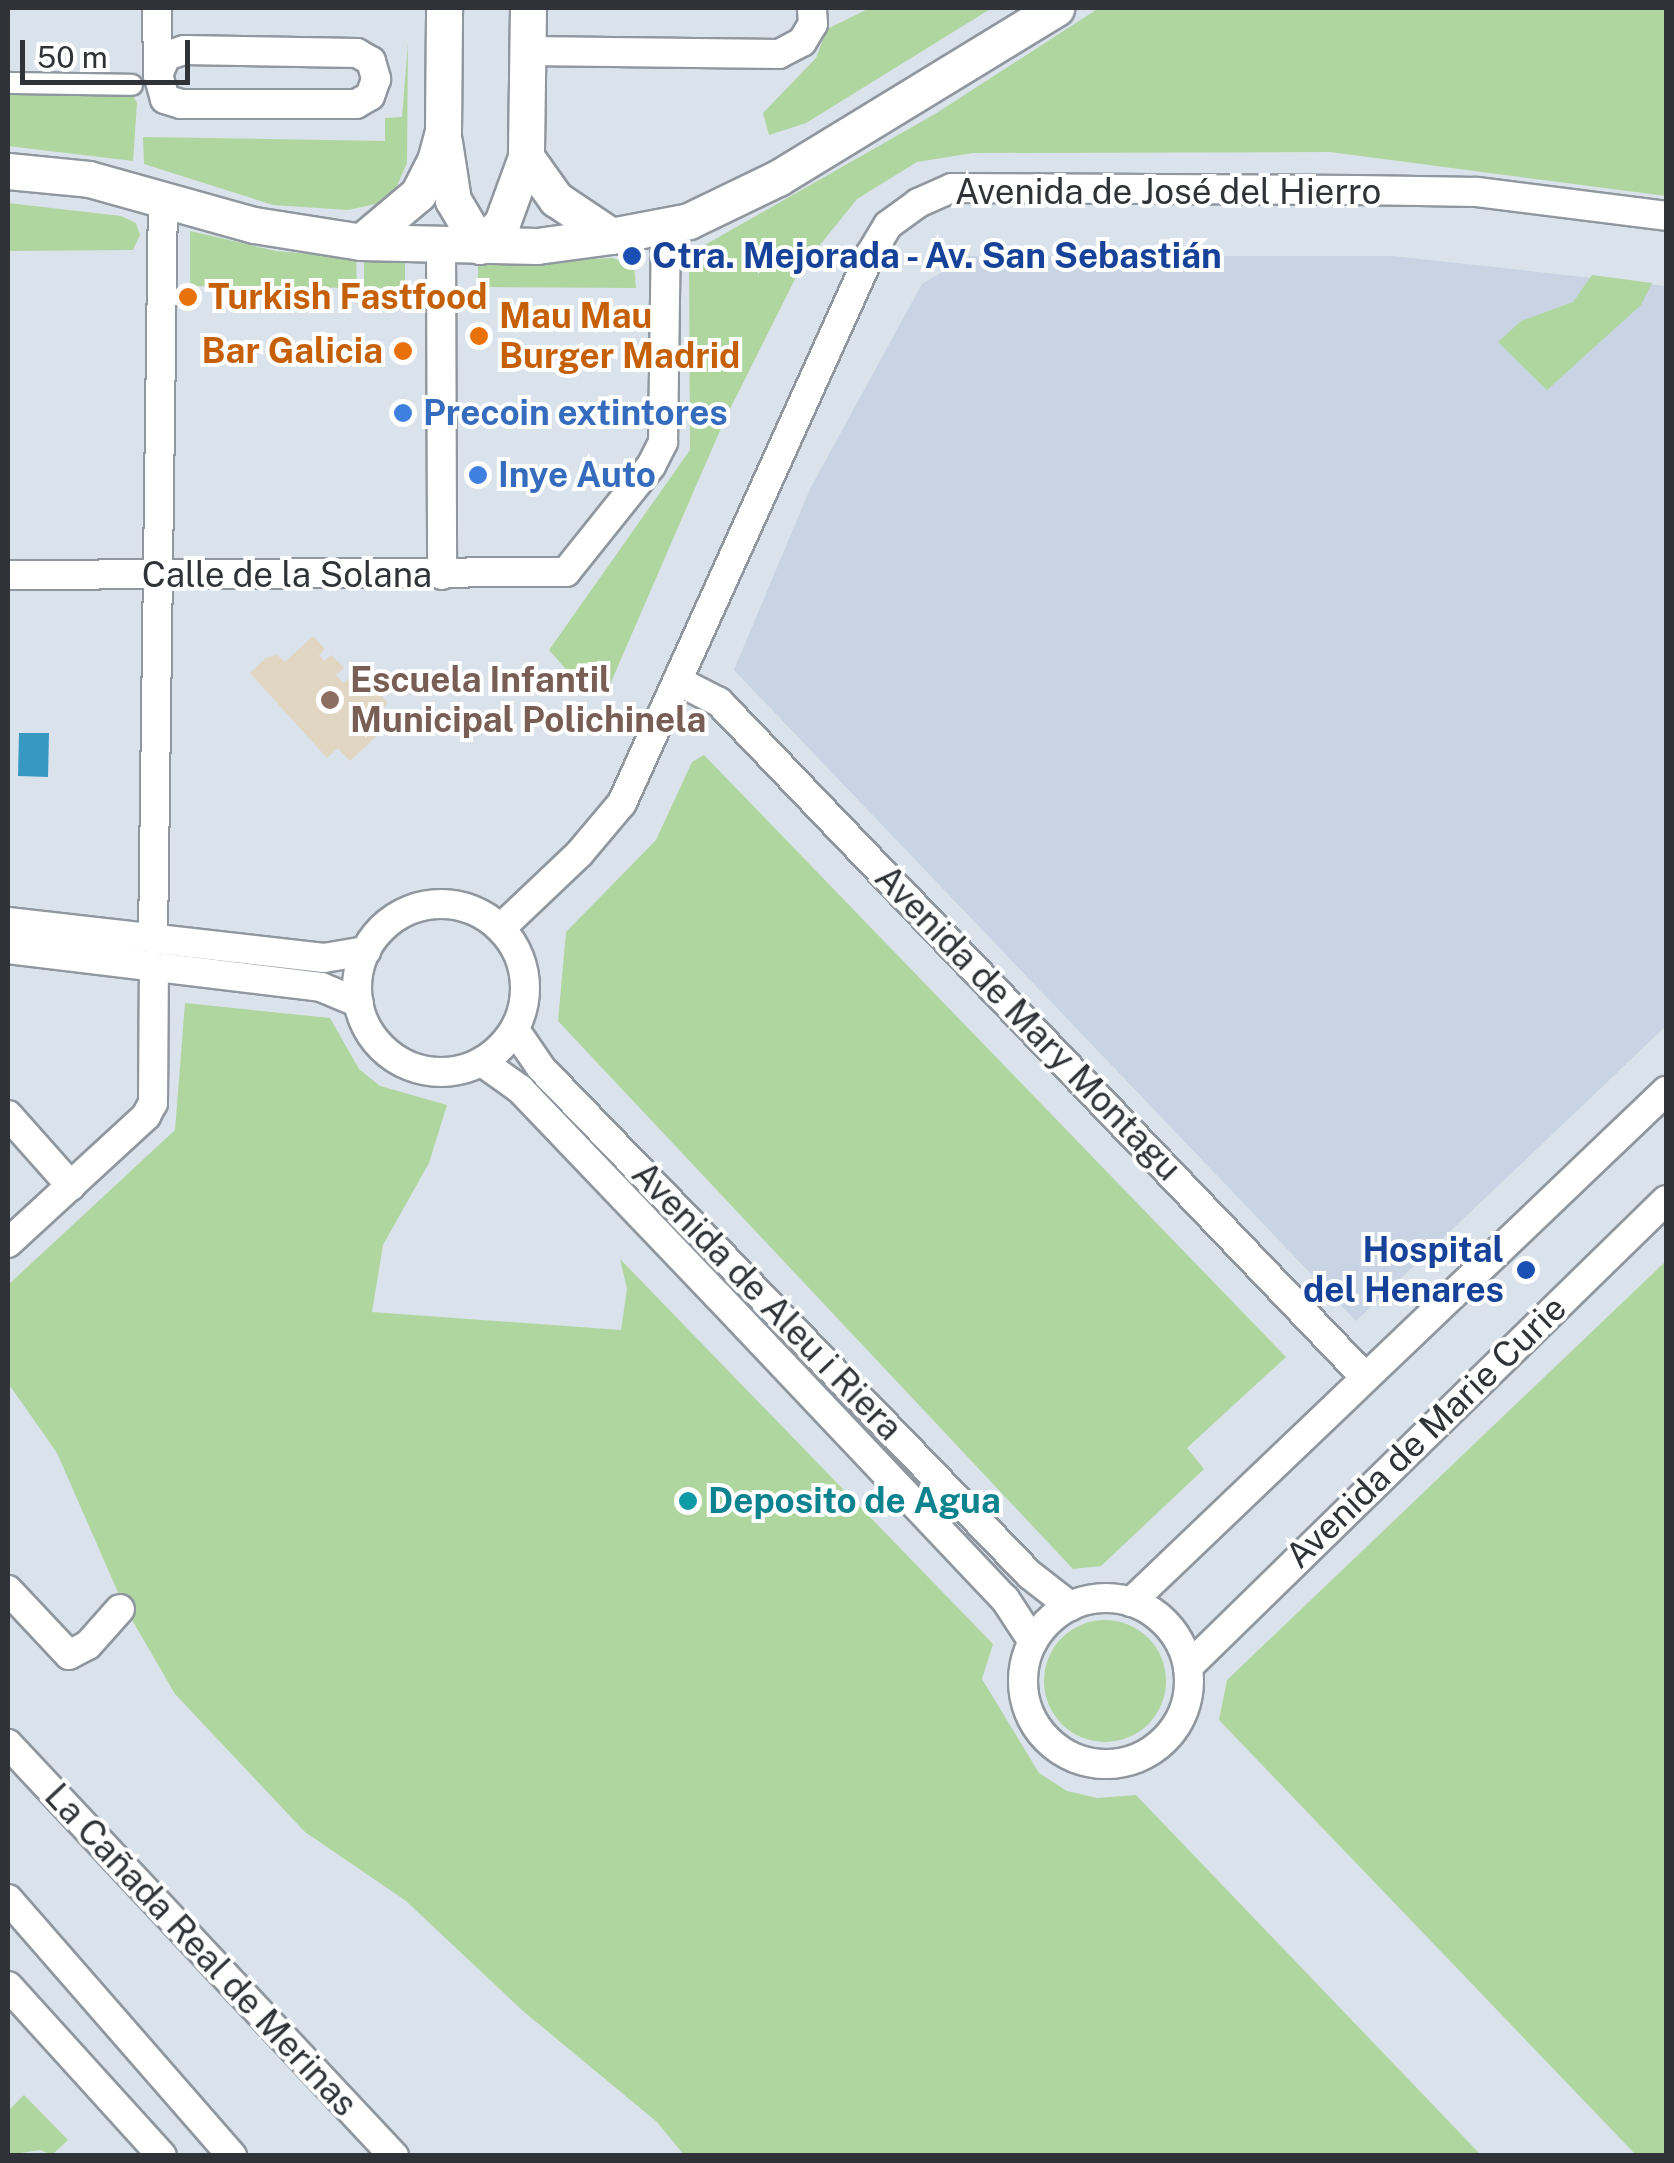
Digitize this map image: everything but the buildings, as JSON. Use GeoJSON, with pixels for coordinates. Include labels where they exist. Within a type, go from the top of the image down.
{"type":"FeatureCollection","features":[{"type":"Feature","properties":{"kind":"street"},"geometry":{"type":"LineString","coordinates":[[154,81],[157,8]]}},
{"type":"Feature","properties":{"kind":"street"},"geometry":{"type":"LineString","coordinates":[[444,8],[443,131],[453,200],[480,246]]}},
{"type":"Feature","properties":{"kind":"street"},"geometry":{"type":"LineString","coordinates":[[480,246],[502,222],[526,157],[528,8]]}},
{"type":"Feature","properties":{"kind":"street"},"geometry":{"type":"LineString","coordinates":[[528,50],[779,54],[802,42],[812,24],[812,8]]}},
{"type":"Feature","properties":{"kind":"street"},"geometry":{"type":"LineString","coordinates":[[8,172],[89,178],[254,225],[361,242],[480,246],[612,236],[708,214],[778,178],[1056,8]]}},
{"type":"Feature","properties":{"kind":"street"},"geometry":{"type":"LineString","coordinates":[[8,83],[154,81],[356,104],[370,96],[376,79],[371,61],[358,53],[184,50],[154,81]]}},
{"type":"Feature","properties":{"kind":"street"},"geometry":{"type":"LineString","coordinates":[[361,242],[418,194],[443,131]]}},
{"type":"Feature","properties":{"kind":"street"},"geometry":{"type":"LineString","coordinates":[[526,157],[556,199],[612,236]]}},
{"type":"Feature","properties":{"kind":"street","name":"Avenida de José del Hierro"},"geometry":{"type":"LineString","coordinates":[[502,928],[579,854],[622,803],[870,255],[888,225],[918,202],[952,188],[1476,192],[1666,216]]}},
{"type":"Feature","properties":{"kind":"street"},"geometry":{"type":"LineString","coordinates":[[8,1243],[153,1103],[163,199]]}},
{"type":"Feature","properties":{"kind":"street","name":"Calle de la Solana"},"geometry":{"type":"LineString","coordinates":[[8,575],[442,576],[566,572],[640,480],[662,442],[666,224]]}},
{"type":"Feature","properties":{"kind":"street"},"geometry":{"type":"LineString","coordinates":[[442,244],[442,576]]}},
{"type":"Feature","properties":{"kind":"street","name":"Avenida de Mary Montagu"},"geometry":{"type":"LineString","coordinates":[[680,682],[724,708],[1365,1377]]}},
{"type":"Feature","properties":{"kind":"street"},"geometry":{"type":"LineString","coordinates":[[428,904],[475,910],[502,928],[525,977],[515,1030],[482,1062],[452,1072],[407,1065],[375,1040],[358,1002],[366,951],[385,925],[428,904]]}},
{"type":"Feature","properties":{"kind":"street"},"geometry":{"type":"LineString","coordinates":[[8,922],[321,987],[358,1002]]}},
{"type":"Feature","properties":{"kind":"street"},"geometry":{"type":"LineString","coordinates":[[8,949],[324,958],[366,951]]}},
{"type":"Feature","properties":{"kind":"street","name":"Avenida de Aleu i Riera"},"geometry":{"type":"LineString","coordinates":[[515,1030],[541,1068],[1016,1562],[1070,1606]]}},
{"type":"Feature","properties":{"kind":"street","name":"Avenida de Aleu i Riera"},"geometry":{"type":"LineString","coordinates":[[482,1062],[520,1089],[718,1296],[1005,1600],[1033,1642]]}},
{"type":"Feature","properties":{"kind":"street"},"geometry":{"type":"LineString","coordinates":[[1131,1602],[1666,1091]]}},
{"type":"Feature","properties":{"kind":"street"},"geometry":{"type":"LineString","coordinates":[[8,1115],[71,1186]]}},
{"type":"Feature","properties":{"kind":"street","name":"Avenida de Marie Curie"},"geometry":{"type":"LineString","coordinates":[[1188,1667],[1666,1200]]}},
{"type":"Feature","properties":{"kind":"street"},"geometry":{"type":"LineString","coordinates":[[8,1590],[69,1655],[88,1645],[120,1609]]}},
{"type":"Feature","properties":{"kind":"street"},"geometry":{"type":"LineString","coordinates":[[1111,1598],[1131,1602],[1169,1626],[1188,1667],[1184,1707],[1163,1741],[1122,1763],[1076,1759],[1039,1731],[1023,1688],[1033,1642],[1070,1606],[1111,1598]]}},
{"type":"Feature","properties":{"kind":"street","name":"La Cañada Real de Merinas"},"geometry":{"type":"LineString","coordinates":[[8,1744],[394,2156]]}},
{"type":"Feature","properties":{"kind":"street"},"geometry":{"type":"LineString","coordinates":[[8,1899],[232,2156]]}},
{"type":"Feature","properties":{"kind":"street"},"geometry":{"type":"LineString","coordinates":[[8,1986],[162,2156]]}},
{"type":"Feature","properties":{"kind":"shaded area","name":"Hospital del Henares"},"geometry":{"type":"Polygon","coordinates":[[[969,256],[1393,256],[1666,286],[1666,1026],[1356,1321],[734,670],[810,489],[922,284],[969,256]]]}},
{"type":"Feature","properties":{"kind":"shaded area","name":"Escuela Infantil Municipal Polichinela"},"geometry":{"type":"Polygon","coordinates":[[[313,636],[325,649],[319,655],[324,661],[332,655],[344,668],[336,675],[343,683],[358,671],[369,684],[362,691],[368,696],[376,690],[388,703],[375,716],[385,728],[350,761],[338,748],[327,758],[250,673],[266,658],[277,655],[285,662],[313,636]]]}},
{"type":"Feature","properties":{"kind":"green space"},"geometry":{"type":"Polygon","coordinates":[[[870,8],[992,8],[806,123],[769,135],[763,113],[816,58],[827,29],[870,8]]]}},
{"type":"Feature","properties":{"kind":"green space"},"geometry":{"type":"Polygon","coordinates":[[[1099,8],[1666,8],[1666,196],[1330,152],[973,153],[917,162],[857,199],[799,271],[725,419],[605,696],[571,675],[549,650],[690,450],[689,254],[935,114],[1099,8]]]}},
{"type":"Feature","properties":{"kind":"green space"},"geometry":{"type":"Polygon","coordinates":[[[408,43],[407,163],[396,188],[376,204],[348,210],[273,205],[144,164],[143,137],[385,141],[385,118],[402,117],[408,43]]]}},
{"type":"Feature","properties":{"kind":"green space"},"geometry":{"type":"Polygon","coordinates":[[[8,90],[131,92],[137,103],[133,161],[8,146],[8,90]]]}},
{"type":"Feature","properties":{"kind":"green space"},"geometry":{"type":"Polygon","coordinates":[[[8,203],[121,216],[136,223],[140,235],[133,250],[8,251],[8,203]]]}},
{"type":"Feature","properties":{"kind":"green space"},"geometry":{"type":"Polygon","coordinates":[[[190,231],[276,251],[356,258],[357,288],[190,286],[190,231]]]}},
{"type":"Feature","properties":{"kind":"green space"},"geometry":{"type":"Polygon","coordinates":[[[612,258],[634,265],[636,288],[478,287],[478,264],[612,258]]]}},
{"type":"Feature","properties":{"kind":"green space"},"geometry":{"type":"Polygon","coordinates":[[[364,259],[405,260],[405,288],[364,288],[364,259]]]}},
{"type":"Feature","properties":{"kind":"green space"},"geometry":{"type":"Polygon","coordinates":[[[1592,275],[1652,283],[1641,305],[1547,390],[1498,342],[1521,321],[1573,302],[1592,275]]]}},
{"type":"Feature","properties":{"kind":"green space"},"geometry":{"type":"Polygon","coordinates":[[[704,755],[1286,1357],[1187,1448],[1204,1469],[1101,1566],[1073,1569],[558,1021],[566,932],[656,840],[692,762],[704,755]]]}},
{"type":"Feature","properties":{"kind":"green space"},"geometry":{"type":"Polygon","coordinates":[[[185,1003],[330,1018],[359,1069],[380,1086],[447,1105],[429,1163],[383,1245],[372,1312],[621,1330],[627,1289],[620,1259],[993,1644],[982,1679],[1039,1773],[1067,1791],[1097,1798],[1136,1795],[1481,2155],[684,2155],[657,2122],[523,2011],[406,1901],[305,1832],[175,1694],[124,1606],[57,1453],[8,1383],[8,1285],[175,1130],[185,1003]]]}},
{"type":"Feature","properties":{"kind":"green space"},"geometry":{"type":"Polygon","coordinates":[[[1666,1261],[1666,2155],[1637,2156],[1219,1720],[1227,1680],[1666,1261]]]}},
{"type":"Feature","properties":{"kind":"green space"},"geometry":{"type":"Polygon","coordinates":[[[1105,1620],[1128,1625],[1148,1638],[1161,1658],[1166,1681],[1161,1704],[1148,1724],[1128,1737],[1105,1742],[1082,1737],[1062,1724],[1049,1704],[1044,1681],[1049,1658],[1062,1638],[1082,1625],[1105,1620]]]}},
{"type":"Feature","properties":{"kind":"green space"},"geometry":{"type":"Polygon","coordinates":[[[24,2095],[68,2140],[52,2155],[40,2150],[8,2155],[8,2111],[24,2095]]]}},
{"type":"Feature","properties":{"kind":"water"},"geometry":{"type":"Polygon","coordinates":[[[19,733],[49,733],[48,777],[18,776],[19,733]]]}},
{"type":"Feature","properties":{"kind":"place","name":"Ctra. Mejorada - Av. San Sebastián"},"geometry":{"type":"Point","coordinates":[632,256]}},
{"type":"Feature","properties":{"kind":"place","name":"Turkish Fastfood"},"geometry":{"type":"Point","coordinates":[188,297]}},
{"type":"Feature","properties":{"kind":"place","name":"Mau Mau Burger Madrid"},"geometry":{"type":"Point","coordinates":[479,336]}},
{"type":"Feature","properties":{"kind":"place","name":"Bar Galicia"},"geometry":{"type":"Point","coordinates":[403,351]}},
{"type":"Feature","properties":{"kind":"place","name":"Precoin extintores"},"geometry":{"type":"Point","coordinates":[403,413]}},
{"type":"Feature","properties":{"kind":"place","name":"Inye Auto"},"geometry":{"type":"Point","coordinates":[478,475]}},
{"type":"Feature","properties":{"kind":"place","name":"Escuela Infantil Municipal Polichinela"},"geometry":{"type":"Point","coordinates":[330,700]}},
{"type":"Feature","properties":{"kind":"place","name":"Hospital del Henares"},"geometry":{"type":"Point","coordinates":[1526,1270]}},
{"type":"Feature","properties":{"kind":"place","name":"Deposito de Agua"},"geometry":{"type":"Point","coordinates":[688,1501]}}]}
